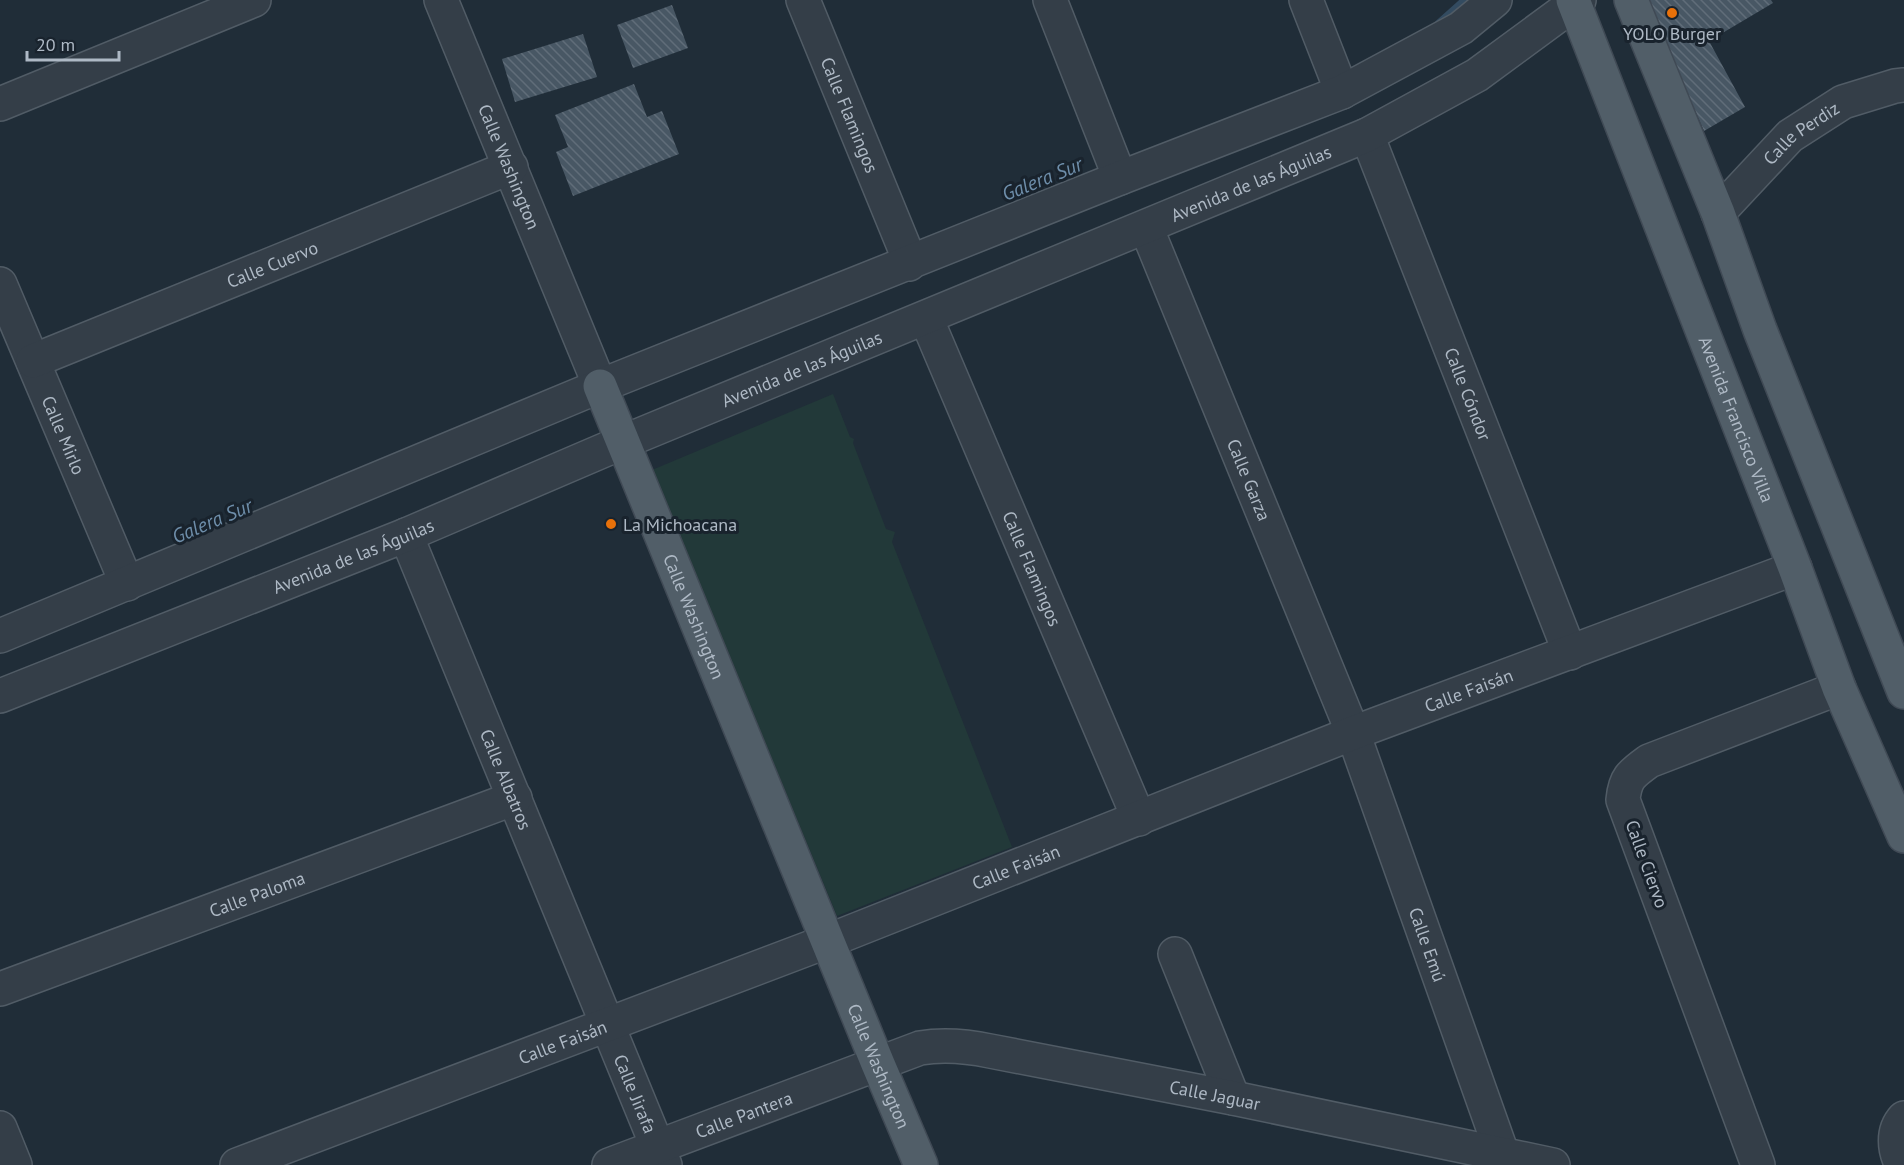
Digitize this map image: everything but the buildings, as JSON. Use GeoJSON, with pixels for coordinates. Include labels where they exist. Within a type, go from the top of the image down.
{"type":"FeatureCollection","features":[{"type":"Feature","properties":{"kind":"main road"},"geometry":{"type":"LineString","coordinates":[[1631,0],[1718,213],[1760,330],[1904,692]]}},
{"type":"Feature","properties":{"kind":"main road","name":"Avenida Francisco Villa"},"geometry":{"type":"LineString","coordinates":[[1576,1],[1795,568],[1839,688],[1904,836]]}},
{"type":"Feature","properties":{"kind":"main road","name":"Calle Washington"},"geometry":{"type":"LineString","coordinates":[[600,386],[921,1165]]}},
{"type":"Feature","properties":{"kind":"street"},"geometry":{"type":"LineString","coordinates":[[0,104],[254,0]]}},
{"type":"Feature","properties":{"kind":"street","name":"Calle Washington"},"geometry":{"type":"LineString","coordinates":[[441,0],[600,386]]}},
{"type":"Feature","properties":{"kind":"street","name":"Calle Flamingos"},"geometry":{"type":"LineString","coordinates":[[803,0],[907,254],[909,264]]}},
{"type":"Feature","properties":{"kind":"street"},"geometry":{"type":"LineString","coordinates":[[1050,0],[1120,178]]}},
{"type":"Feature","properties":{"kind":"street"},"geometry":{"type":"LineString","coordinates":[[1306,0],[1342,92]]}},
{"type":"Feature","properties":{"kind":"street"},"geometry":{"type":"LineString","coordinates":[[0,636],[600,386],[1120,178],[1342,92],[1461,28],[1495,0]]}},
{"type":"Feature","properties":{"kind":"street","name":"Avenida de las Águilas"},"geometry":{"type":"LineString","coordinates":[[0,696],[406,535],[623,442],[1367,135],[1477,75],[1576,1]]}},
{"type":"Feature","properties":{"kind":"street","name":"Calle Perdiz"},"geometry":{"type":"LineString","coordinates":[[1718,213],[1790,136],[1843,102],[1904,85]]}},
{"type":"Feature","properties":{"kind":"street","name":"Calle Cóndor"},"geometry":{"type":"LineString","coordinates":[[1367,135],[1570,653]]}},
{"type":"Feature","properties":{"kind":"street","name":"Calle Cuervo"},"geometry":{"type":"LineString","coordinates":[[33,362],[511,167]]}},
{"type":"Feature","properties":{"kind":"street","name":"Calle Garza"},"geometry":{"type":"LineString","coordinates":[[1146,227],[1353,733]]}},
{"type":"Feature","properties":{"kind":"street","name":"Calle Mirlo"},"geometry":{"type":"LineString","coordinates":[[0,285],[127,584]]}},
{"type":"Feature","properties":{"kind":"street","name":"Calle Flamingos"},"geometry":{"type":"LineString","coordinates":[[926,318],[1139,819]]}},
{"type":"Feature","properties":{"kind":"street","name":"Calle Albatros"},"geometry":{"type":"LineString","coordinates":[[406,535],[608,1023]]}},
{"type":"Feature","properties":{"kind":"street","name":"Calle Faisán"},"geometry":{"type":"LineString","coordinates":[[237,1165],[828,941],[1353,733],[1795,568]]}},
{"type":"Feature","properties":{"kind":"street","name":"Calle Ciervo"},"geometry":{"type":"LineString","coordinates":[[1758,1165],[1623,800],[1624,785],[1636,770],[1649,761],[1839,688]]}},
{"type":"Feature","properties":{"kind":"street","name":"Calle Emú"},"geometry":{"type":"LineString","coordinates":[[1353,733],[1503,1156]]}},
{"type":"Feature","properties":{"kind":"street","name":"Calle Paloma"},"geometry":{"type":"LineString","coordinates":[[0,989],[515,798]]}},
{"type":"Feature","properties":{"kind":"street"},"geometry":{"type":"LineString","coordinates":[[1175,954],[1233,1098]]}},
{"type":"Feature","properties":{"kind":"street","name":"Calle Jirafa"},"geometry":{"type":"LineString","coordinates":[[608,1023],[662,1156]]}},
{"type":"Feature","properties":{"kind":"street","name":"Calle Jaguar"},"geometry":{"type":"LineString","coordinates":[[878,1064],[920,1048],[937,1045],[961,1046],[1233,1098],[1553,1165]]}},
{"type":"Feature","properties":{"kind":"street","name":"Calle Pantera"},"geometry":{"type":"LineString","coordinates":[[609,1165],[662,1156],[878,1064]]}},
{"type":"Feature","properties":{"kind":"street"},"geometry":{"type":"LineString","coordinates":[[1902,1165],[1897,1155],[1895,1142],[1897,1125],[1904,1118]]}},
{"type":"Feature","properties":{"kind":"street"},"geometry":{"type":"LineString","coordinates":[[0,1128],[15,1165]]}},
{"type":"Feature","properties":{"kind":"green space"},"geometry":{"type":"Polygon","coordinates":[[[833,394],[850,437],[854,439],[853,443],[886,529],[895,532],[892,542],[1012,847],[837,916],[652,470],[833,394]]]}},
{"type":"Feature","properties":{"kind":"waterway","name":"Galera Sur"},"geometry":{"type":"LineString","coordinates":[[1439,24],[1466,0]]}},
{"type":"Feature","properties":{"kind":"place","name":"YOLO Burger"},"geometry":{"type":"Point","coordinates":[1672,13]}},
{"type":"Feature","properties":{"kind":"place","name":"La Michoacana"},"geometry":{"type":"Point","coordinates":[611,524]}}]}
